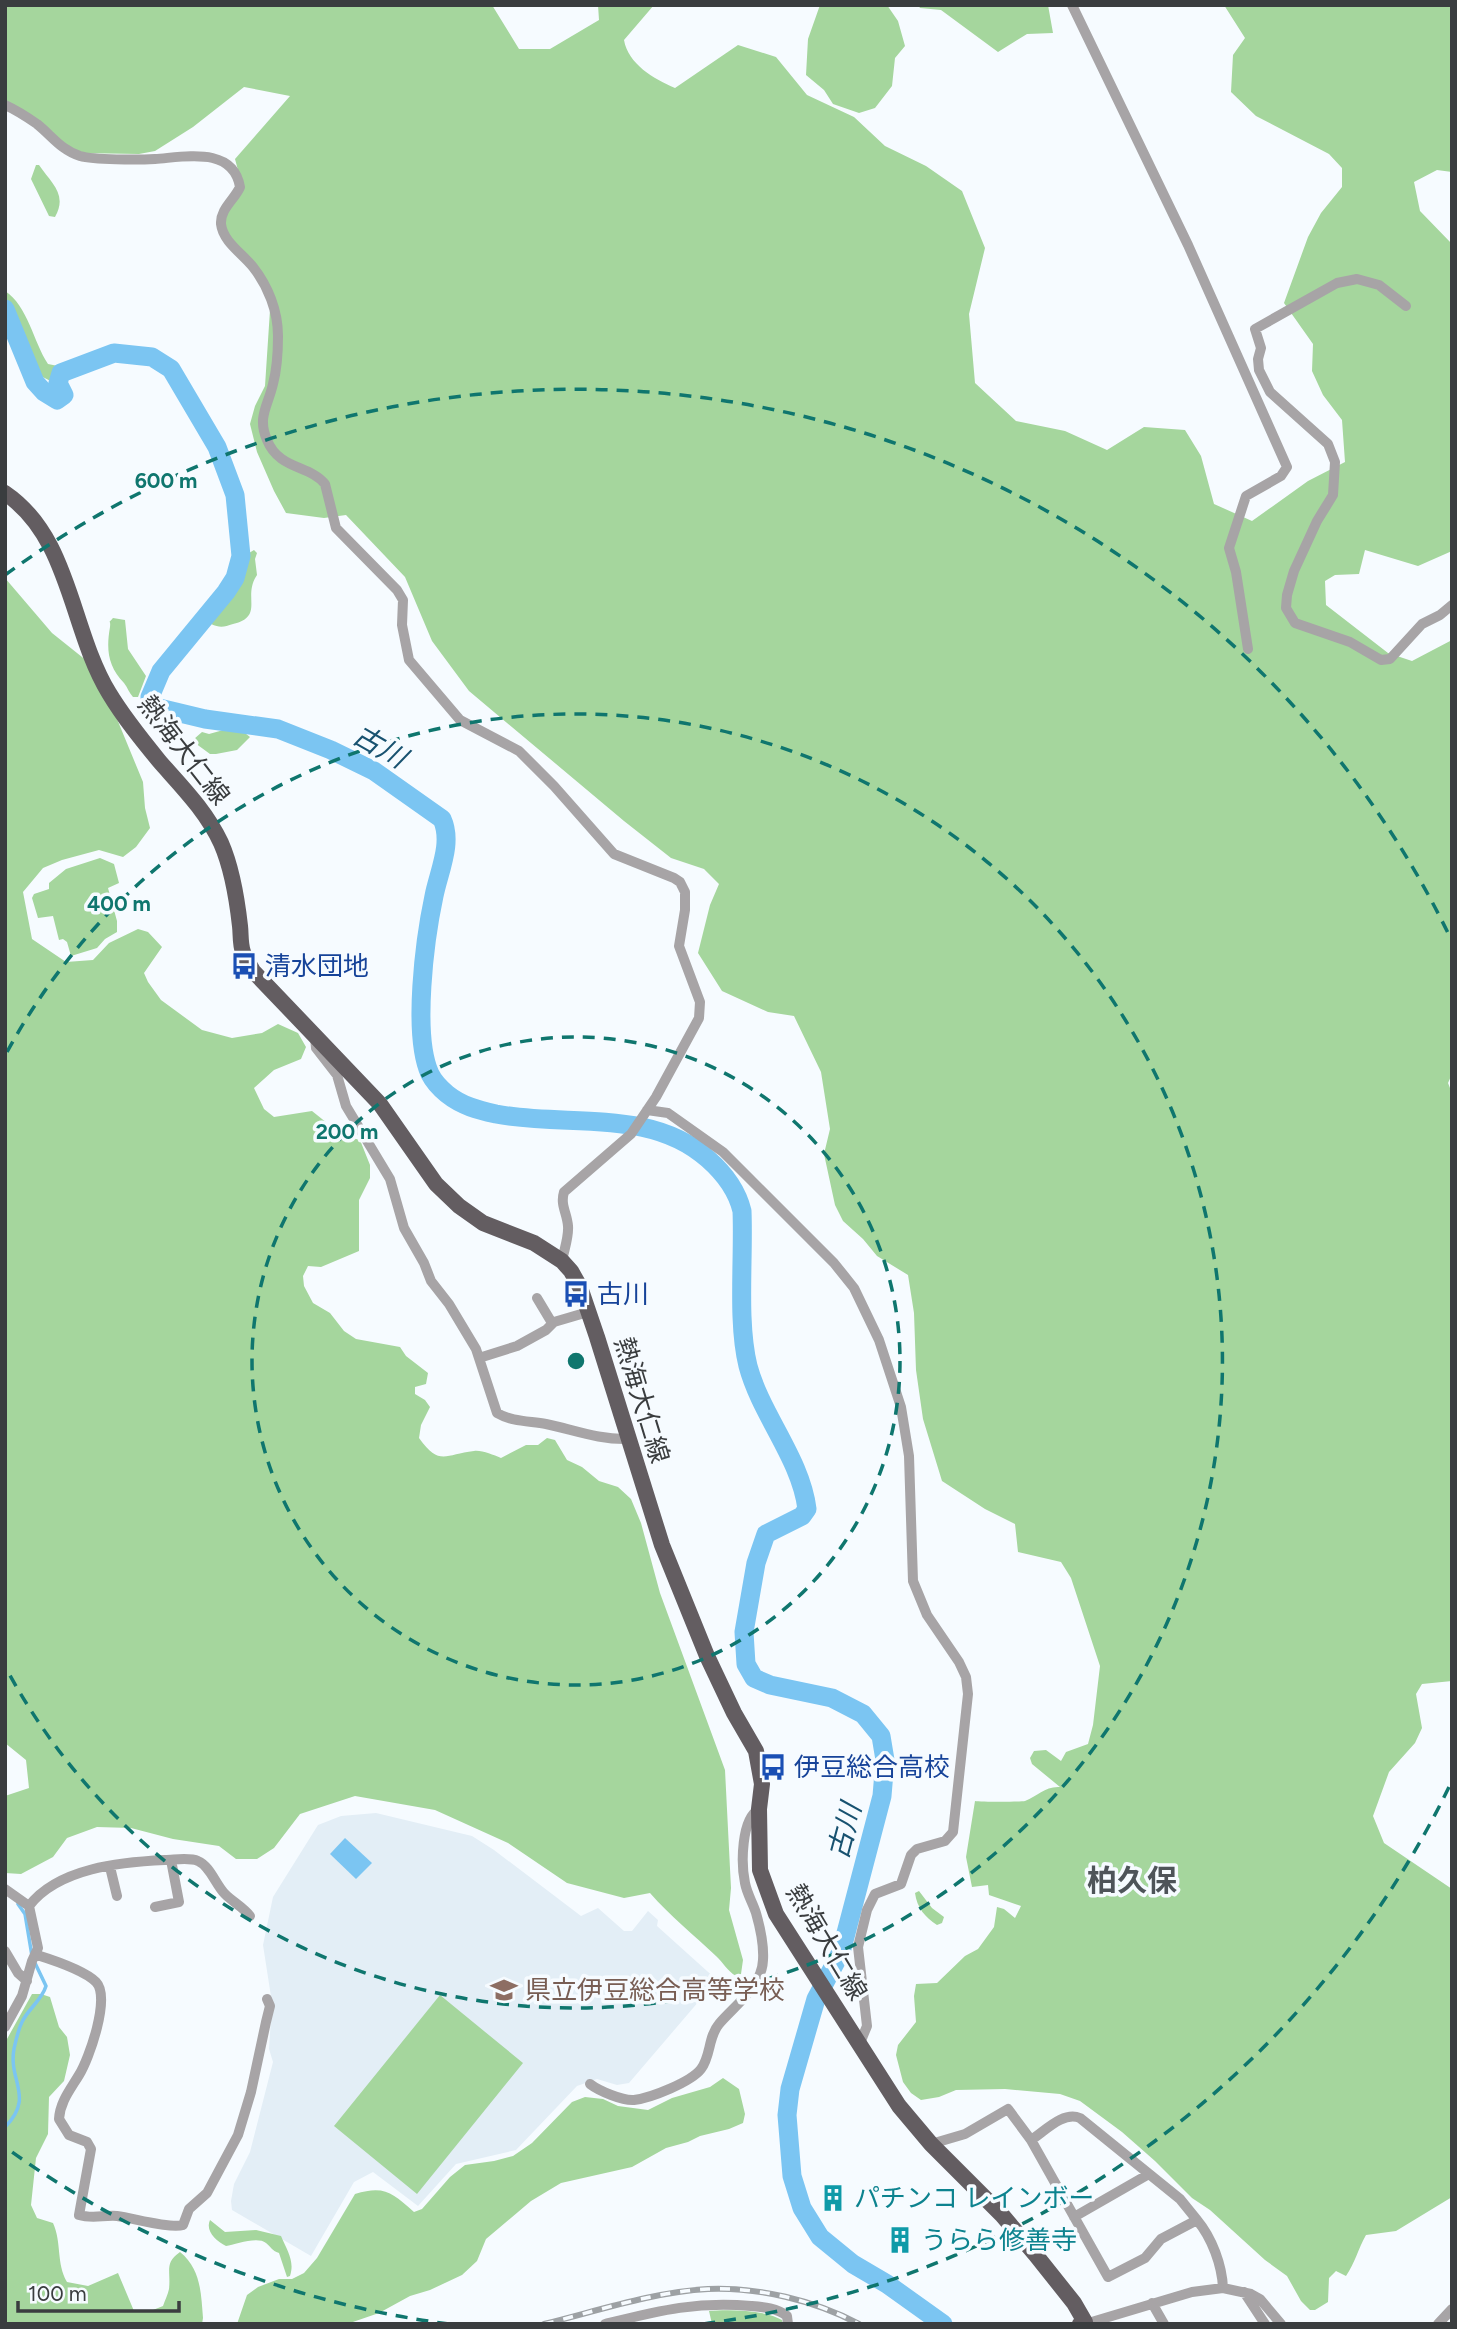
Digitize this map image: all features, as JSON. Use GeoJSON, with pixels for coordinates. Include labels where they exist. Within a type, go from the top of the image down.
{"type":"FeatureCollection","features":[{"type":"Feature","properties":{"kind":"main road","name":"熱海大仁線"},"geometry":{"type":"LineString","coordinates":[[5,493],[24,507],[45,533],[94,665],[108,691],[140,737],[205,814],[215,831],[222,845],[233,885],[243,952],[253,971],[380,1104],[436,1184],[459,1206],[484,1223],[534,1243],[562,1261],[572,1272],[580,1287],[662,1545],[682,1597],[734,1713],[756,1751],[762,1784],[759,1809],[760,1870],[776,1914],[900,2106],[931,2144],[1027,2244],[1074,2303],[1083,2323]]}},
{"type":"Feature","properties":{"kind":"street"},"geometry":{"type":"LineString","coordinates":[[1072,5],[1188,245],[1287,467],[1281,476],[1247,496],[1229,548],[1236,572],[1248,649]]}},
{"type":"Feature","properties":{"kind":"street"},"geometry":{"type":"LineString","coordinates":[[5,105],[39,125],[59,145],[84,157],[144,159],[201,156],[217,159],[231,167],[238,176],[240,187],[222,216],[221,225],[226,236],[264,283],[275,310],[278,334],[274,384],[264,411],[262,426],[268,443],[277,455],[293,467],[321,479],[325,484],[336,528],[397,590],[403,600],[402,625],[409,660],[460,720],[519,751],[554,786],[614,855],[680,882],[685,892],[679,946],[700,1002],[699,1018],[656,1097],[631,1134],[564,1192],[562,1206],[568,1223],[568,1234],[562,1261]]}},
{"type":"Feature","properties":{"kind":"street"},"geometry":{"type":"LineString","coordinates":[[1406,306],[1379,285],[1357,279],[1338,283],[1255,329],[1261,348],[1259,370],[1270,392],[1328,444],[1335,462],[1333,495],[1317,521],[1294,571],[1286,608],[1295,623],[1350,642],[1381,660],[1390,659],[1422,624],[1452,605]]}},
{"type":"Feature","properties":{"kind":"street"},"geometry":{"type":"LineString","coordinates":[[315,1037],[316,1048],[337,1076],[346,1106],[390,1179],[404,1228],[431,1281],[455,1313],[479,1357],[497,1413],[611,1440],[628,1440]]}},
{"type":"Feature","properties":{"kind":"street"},"geometry":{"type":"LineString","coordinates":[[647,1110],[668,1113],[723,1152],[834,1263],[854,1287],[879,1340],[901,1407],[909,1456],[913,1581],[927,1615],[966,1677],[968,1694],[953,1832],[945,1841],[917,1849],[908,1860],[901,1884],[875,1894],[867,1910],[858,1947],[867,2026],[860,2043]]}},
{"type":"Feature","properties":{"kind":"street"},"geometry":{"type":"LineString","coordinates":[[537,1298],[552,1323]]}},
{"type":"Feature","properties":{"kind":"street"},"geometry":{"type":"LineString","coordinates":[[479,1357],[517,1346],[546,1330],[552,1323],[588,1312]]}},
{"type":"Feature","properties":{"kind":"street"},"geometry":{"type":"LineString","coordinates":[[590,2084],[599,2091],[632,2100],[660,2092],[701,2069],[712,2035],[719,2024],[740,2004],[761,1969],[763,1960],[756,1912],[745,1883],[744,1860],[745,1830],[749,1817],[759,1809]]}},
{"type":"Feature","properties":{"kind":"street"},"geometry":{"type":"LineString","coordinates":[[155,1907],[179,1902],[172,1860]]}},
{"type":"Feature","properties":{"kind":"street"},"geometry":{"type":"LineString","coordinates":[[29,1906],[43,1892],[65,1879],[110,1867],[145,1861],[198,1861],[226,1895],[250,1916]]}},
{"type":"Feature","properties":{"kind":"street"},"geometry":{"type":"LineString","coordinates":[[110,1867],[117,1896]]}},
{"type":"Feature","properties":{"kind":"street"},"geometry":{"type":"LineString","coordinates":[[5,1889],[29,1906],[38,1948],[22,1996],[5,2027]]}},
{"type":"Feature","properties":{"kind":"street"},"geometry":{"type":"LineString","coordinates":[[5,1951],[18,1973],[27,1980]]}},
{"type":"Feature","properties":{"kind":"street"},"geometry":{"type":"LineString","coordinates":[[37,1955],[89,1977],[97,1982],[101,1990],[88,2059],[63,2101],[59,2119],[69,2136],[87,2143],[91,2150],[79,2215],[90,2218],[109,2216],[171,2226],[183,2225],[189,2209],[207,2193],[238,2136],[251,2092],[270,2006],[267,1999]]}},
{"type":"Feature","properties":{"kind":"street"},"geometry":{"type":"LineString","coordinates":[[931,2144],[965,2134],[1008,2109],[1031,2140],[1108,2277],[1145,2258],[1161,2239],[1197,2220]]}},
{"type":"Feature","properties":{"kind":"street"},"geometry":{"type":"LineString","coordinates":[[1031,2140],[1063,2118],[1074,2116],[1180,2199],[1206,2231],[1223,2279],[1223,2288]]}},
{"type":"Feature","properties":{"kind":"street"},"geometry":{"type":"LineString","coordinates":[[1074,2217],[1149,2174]]}},
{"type":"Feature","properties":{"kind":"street"},"geometry":{"type":"LineString","coordinates":[[1083,2323],[1192,2292],[1223,2288],[1242,2291],[1260,2299],[1281,2324]]}},
{"type":"Feature","properties":{"kind":"street"},"geometry":{"type":"LineString","coordinates":[[1242,2291],[1265,2324]]}},
{"type":"Feature","properties":{"kind":"street"},"geometry":{"type":"LineString","coordinates":[[1152,2303],[1164,2324]]}},
{"type":"Feature","properties":{"kind":"street"},"geometry":{"type":"LineString","coordinates":[[605,2324],[676,2307],[724,2304],[766,2307],[783,2312],[787,2316],[788,2324]]}},
{"type":"Feature","properties":{"kind":"street"},"geometry":{"type":"LineString","coordinates":[[1438,2324],[1452,2309]]}},
{"type":"Feature","properties":{"kind":"shaded area"},"geometry":{"type":"Polygon","coordinates":[[[376,1813],[472,1836],[581,1916],[598,1908],[624,1931],[632,1931],[648,1911],[658,1920],[657,1926],[717,1980],[629,2083],[617,2085],[597,2079],[577,2086],[516,2150],[456,2164],[418,2206],[373,2172],[354,2182],[311,2256],[232,2210],[234,2184],[250,2152],[273,2062],[269,2049],[272,2003],[263,1945],[273,1897],[318,1825],[341,1816],[376,1813]]]}},
{"type":"Feature","properties":{"kind":"green space"},"geometry":{"type":"Polygon","coordinates":[[[5,5],[492,5],[519,49],[550,49],[599,20],[598,5],[654,5],[624,40],[626,49],[636,63],[659,80],[675,88],[738,45],[776,57],[807,95],[854,117],[885,146],[926,166],[962,191],[985,248],[969,314],[975,383],[1016,421],[1065,431],[1107,450],[1144,427],[1185,430],[1201,456],[1214,504],[1252,521],[1308,481],[1345,462],[1342,420],[1323,395],[1312,371],[1313,344],[1284,303],[1308,237],[1321,213],[1342,187],[1342,168],[1329,154],[1256,116],[1231,92],[1233,55],[1245,38],[1224,5],[1452,5],[1452,172],[1437,170],[1414,182],[1420,211],[1452,244],[1452,551],[1418,566],[1365,550],[1359,574],[1335,575],[1325,581],[1326,605],[1388,653],[1412,661],[1452,640],[1452,1074],[1448,1083],[1452,1093],[1452,1681],[1422,1684],[1416,1694],[1422,1728],[1415,1743],[1389,1772],[1373,1816],[1384,1843],[1452,1889],[1452,2197],[1396,2231],[1366,2235],[1346,2276],[1336,2271],[1329,2278],[1328,2302],[1315,2310],[1310,2310],[1301,2301],[1287,2276],[1265,2260],[1210,2210],[1192,2198],[1122,2132],[1080,2101],[1060,2094],[1005,2089],[956,2090],[921,2100],[911,2093],[903,2082],[896,2055],[898,2045],[916,2022],[916,1984],[937,1983],[965,1956],[978,1949],[994,1927],[997,1907],[1015,1918],[1021,1906],[989,1895],[988,1885],[972,1887],[966,1857],[975,1801],[1025,1801],[1046,1790],[1060,1787],[1032,1764],[1030,1758],[1034,1751],[1046,1750],[1061,1761],[1066,1752],[1088,1744],[1100,1666],[1071,1578],[1061,1562],[1018,1552],[1015,1524],[985,1509],[942,1481],[923,1419],[908,1275],[877,1256],[843,1221],[835,1205],[824,1154],[830,1129],[821,1072],[794,1016],[768,1012],[722,991],[698,953],[710,905],[719,884],[704,869],[671,858],[469,691],[432,641],[405,577],[346,515],[324,518],[286,513],[274,491],[257,452],[250,424],[265,386],[271,295],[224,228],[224,216],[242,185],[235,159],[290,96],[244,87],[193,127],[155,151],[139,154],[79,153],[5,101],[5,5]]]}},
{"type":"Feature","properties":{"kind":"green space"},"geometry":{"type":"Polygon","coordinates":[[[820,5],[887,5],[898,21],[905,46],[895,58],[892,86],[875,108],[859,113],[833,104],[824,90],[806,75],[808,39],[820,5]]]}},
{"type":"Feature","properties":{"kind":"green space"},"geometry":{"type":"Polygon","coordinates":[[[918,5],[1048,5],[1053,33],[1027,34],[998,52],[941,10],[920,8],[918,5]]]}},
{"type":"Feature","properties":{"kind":"green space"},"geometry":{"type":"Polygon","coordinates":[[[36,165],[39,165],[53,183],[59,195],[59,209],[55,217],[49,216],[31,179],[36,165]]]}},
{"type":"Feature","properties":{"kind":"green space"},"geometry":{"type":"Polygon","coordinates":[[[5,291],[25,315],[48,364],[58,366],[57,374],[51,381],[38,373],[28,356],[12,320],[5,291]]]}},
{"type":"Feature","properties":{"kind":"green space"},"geometry":{"type":"Polygon","coordinates":[[[254,550],[257,553],[257,575],[251,591],[251,611],[243,620],[227,626],[211,624],[214,613],[233,590],[244,570],[249,553],[254,550]]]}},
{"type":"Feature","properties":{"kind":"green space"},"geometry":{"type":"Polygon","coordinates":[[[5,578],[52,633],[87,661],[103,685],[143,782],[150,828],[136,847],[123,857],[99,850],[43,868],[23,892],[32,939],[66,962],[93,960],[109,943],[138,929],[148,932],[162,947],[144,973],[148,982],[161,1000],[202,1030],[232,1038],[262,1033],[278,1024],[298,1033],[306,1047],[301,1059],[274,1070],[254,1088],[264,1109],[274,1117],[312,1111],[342,1135],[360,1140],[370,1165],[370,1178],[359,1200],[359,1251],[321,1267],[308,1266],[303,1276],[304,1286],[313,1303],[330,1313],[344,1331],[356,1339],[400,1347],[406,1356],[428,1373],[426,1384],[415,1387],[415,1394],[430,1407],[421,1425],[419,1438],[432,1453],[444,1456],[477,1451],[501,1458],[526,1445],[538,1445],[547,1438],[555,1440],[567,1460],[582,1467],[599,1481],[618,1487],[631,1499],[641,1523],[660,1593],[725,1770],[731,1888],[729,1910],[743,1960],[741,1974],[736,1976],[730,1972],[650,1893],[624,1898],[567,1883],[508,1843],[435,1810],[355,1796],[300,1814],[274,1848],[257,1859],[236,1859],[219,1846],[173,1839],[131,1828],[97,1827],[67,1838],[53,1857],[21,1874],[5,1873],[5,1796],[29,1788],[26,1760],[5,1743],[5,578]]]}},
{"type":"Feature","properties":{"kind":"green space"},"geometry":{"type":"Polygon","coordinates":[[[113,618],[125,620],[128,649],[146,676],[138,697],[133,697],[111,664],[108,643],[110,622],[113,618]]]}},
{"type":"Feature","properties":{"kind":"green space"},"geometry":{"type":"Polygon","coordinates":[[[227,729],[241,730],[250,737],[237,750],[216,754],[210,754],[195,743],[194,739],[202,732],[209,734],[227,729]]]}},
{"type":"Feature","properties":{"kind":"green space"},"geometry":{"type":"Polygon","coordinates":[[[100,858],[114,864],[119,883],[108,888],[117,921],[117,932],[97,948],[71,956],[67,942],[59,940],[53,916],[38,918],[32,898],[34,894],[49,889],[49,883],[66,869],[100,858]]]}},
{"type":"Feature","properties":{"kind":"green space"},"geometry":{"type":"Polygon","coordinates":[[[919,1891],[932,1908],[944,1917],[942,1923],[937,1925],[922,1912],[915,1893],[919,1891]]]}},
{"type":"Feature","properties":{"kind":"green space"},"geometry":{"type":"Polygon","coordinates":[[[32,1994],[50,1997],[59,2027],[67,2037],[70,2055],[64,2081],[49,2097],[48,2134],[36,2158],[31,2205],[37,2218],[53,2223],[61,2268],[67,2282],[88,2286],[118,2273],[134,2311],[148,2312],[163,2306],[169,2289],[170,2264],[180,2252],[192,2266],[199,2282],[202,2324],[5,2324],[7,2039],[32,1994]]]}},
{"type":"Feature","properties":{"kind":"green space"},"geometry":{"type":"Polygon","coordinates":[[[440,1995],[523,2063],[417,2194],[334,2126],[440,1995]]]}},
{"type":"Feature","properties":{"kind":"green space"},"geometry":{"type":"Polygon","coordinates":[[[723,2078],[739,2089],[745,2114],[743,2123],[666,2148],[632,2167],[561,2183],[531,2201],[486,2239],[477,2261],[462,2275],[410,2296],[379,2313],[347,2324],[237,2324],[247,2295],[258,2287],[279,2279],[292,2279],[304,2273],[317,2258],[355,2194],[374,2190],[388,2193],[414,2212],[422,2209],[450,2177],[465,2165],[513,2156],[532,2143],[572,2102],[585,2097],[603,2099],[618,2106],[648,2110],[672,2098],[710,2087],[723,2078]]]}},
{"type":"Feature","properties":{"kind":"green space"},"geometry":{"type":"Polygon","coordinates":[[[210,2220],[225,2232],[256,2230],[281,2236],[291,2260],[290,2276],[287,2277],[279,2253],[266,2243],[252,2241],[226,2246],[212,2235],[210,2220]]]}},
{"type":"Feature","properties":{"kind":"green space"},"geometry":{"type":"Polygon","coordinates":[[[709,2311],[757,2312],[782,2320],[783,2324],[712,2324],[709,2311]]]}},
{"type":"Feature","properties":{"kind":"water"},"geometry":{"type":"Polygon","coordinates":[[[345,1838],[372,1863],[356,1879],[330,1854],[345,1838]]]}},
{"type":"Feature","properties":{"kind":"waterway","name":"古川"},"geometry":{"type":"LineString","coordinates":[[5,309],[35,382],[44,392],[57,400],[64,395],[58,383],[61,373],[114,353],[152,357],[171,369],[217,447],[235,495],[241,556],[235,578],[226,592],[161,671],[150,697],[155,707],[205,719],[278,729],[374,771],[442,819],[446,847],[427,936],[421,1012],[425,1057],[436,1083],[458,1102],[496,1114],[607,1122],[660,1132],[685,1143],[708,1159],[734,1189],[742,1211],[742,1310],[748,1366],[762,1402],[797,1472],[807,1509],[802,1516],[766,1534],[756,1563],[744,1632],[746,1664],[754,1678],[770,1685],[832,1698],[863,1714],[881,1736],[885,1760],[882,1796],[841,1952],[816,1999],[790,2089],[787,2115],[792,2176],[802,2208],[820,2237],[853,2264],[887,2284],[943,2324]]}},
{"type":"Feature","properties":{"kind":"waterway"},"geometry":{"type":"LineString","coordinates":[[18,1904],[25,1914],[32,1956]]}},
{"type":"Feature","properties":{"kind":"waterway"},"geometry":{"type":"LineString","coordinates":[[5,2127],[18,2107],[13,2060],[18,2032],[46,1986],[35,1963]]}},
{"type":"Feature","properties":{"kind":"railway"},"geometry":{"type":"LineString","coordinates":[[544,2324],[667,2294],[708,2289],[746,2290],[785,2297],[823,2308],[859,2324]]}},
{"type":"Feature","properties":{"kind":"place","name":"清水団地"},"geometry":{"type":"Point","coordinates":[244,966]}},
{"type":"Feature","properties":{"kind":"place","name":"古川"},"geometry":{"type":"Point","coordinates":[576,1294]}},
{"type":"Feature","properties":{"kind":"place","name":"伊豆総合高校"},"geometry":{"type":"Point","coordinates":[773,1767]}},
{"type":"Feature","properties":{"kind":"place","name":"県立伊豆総合高等学校"},"geometry":{"type":"Point","coordinates":[504,1990]}},
{"type":"Feature","properties":{"kind":"place","name":"パチンコ レインボー"},"geometry":{"type":"Point","coordinates":[833,2198]}},
{"type":"Feature","properties":{"kind":"place","name":"うらら修善寺"},"geometry":{"type":"Point","coordinates":[900,2240]}},
{"type":"Feature","properties":{"kind":"district","name":"柏久保"},"geometry":{"type":"Point","coordinates":[1132,1880]}}]}
